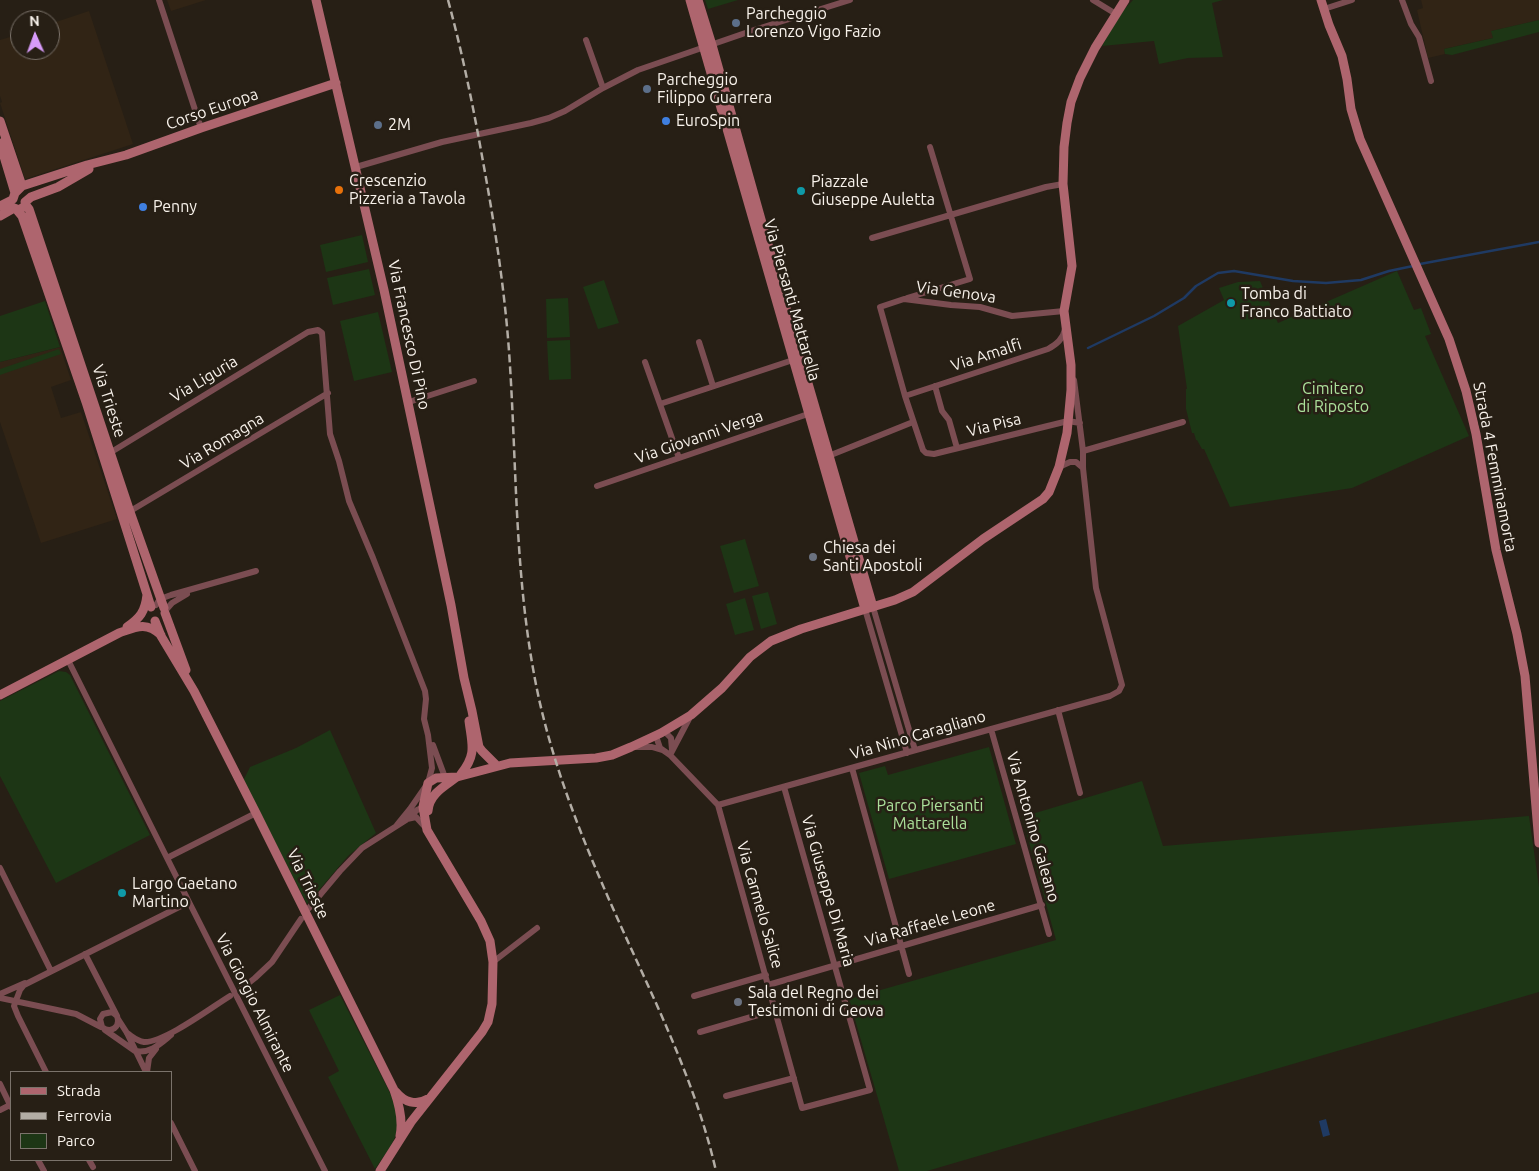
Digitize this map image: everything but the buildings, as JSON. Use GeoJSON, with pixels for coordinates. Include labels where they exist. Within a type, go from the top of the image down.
{"type":"FeatureCollection","features":[{"type":"Feature","properties":{"kind":"street"},"geometry":{"type":"LineString","coordinates":[[159,0],[201,128]]}},
{"type":"Feature","properties":{"kind":"street","name":"Via Francesco Di Pino"},"geometry":{"type":"LineString","coordinates":[[316,0],[356,167],[408,402],[451,606],[477,753],[483,759],[480,770]]}},
{"type":"Feature","properties":{"kind":"street","name":"Via Piersanti Mattarella"},"geometry":{"type":"LineString","coordinates":[[690,0],[708,46],[776,272],[806,374],[813,413]]}},
{"type":"Feature","properties":{"kind":"street","name":"Via Piersanti Mattarella"},"geometry":{"type":"LineString","coordinates":[[698,0],[708,46],[793,360],[813,413],[869,608]]}},
{"type":"Feature","properties":{"kind":"street"},"geometry":{"type":"LineString","coordinates":[[356,167],[442,142],[549,118],[638,70],[850,0]]}},
{"type":"Feature","properties":{"kind":"street"},"geometry":{"type":"LineString","coordinates":[[1093,0],[1116,14]]}},
{"type":"Feature","properties":{"kind":"street"},"geometry":{"type":"LineString","coordinates":[[1083,468],[1077,393],[1065,328],[1064,311],[1072,266],[1063,184],[1064,146],[1071,102],[1080,78],[1095,48],[1125,0]]}},
{"type":"Feature","properties":{"kind":"street"},"geometry":{"type":"LineString","coordinates":[[1323,5],[1352,0]]}},
{"type":"Feature","properties":{"kind":"street"},"geometry":{"type":"LineString","coordinates":[[1402,0],[1411,24],[1419,37],[1431,81]]}},
{"type":"Feature","properties":{"kind":"street","name":"Strada 4 Femminamorta"},"geometry":{"type":"LineString","coordinates":[[1323,5],[1331,31],[1342,56],[1351,109],[1360,139],[1449,339],[1466,391],[1476,434],[1496,550],[1517,634],[1525,676],[1539,843]]}},
{"type":"Feature","properties":{"kind":"street"},"geometry":{"type":"LineString","coordinates":[[586,40],[603,88]]}},
{"type":"Feature","properties":{"kind":"street","name":"Corso Europa"},"geometry":{"type":"LineString","coordinates":[[112,159],[336,83]]}},
{"type":"Feature","properties":{"kind":"street","name":"Via Trieste"},"geometry":{"type":"LineString","coordinates":[[0,121],[16,199]]}},
{"type":"Feature","properties":{"kind":"street","name":"Via Trieste"},"geometry":{"type":"LineString","coordinates":[[0,143],[16,199],[107,455]]}},
{"type":"Feature","properties":{"kind":"street"},"geometry":{"type":"LineString","coordinates":[[904,299],[970,278],[930,147]]}},
{"type":"Feature","properties":{"kind":"street"},"geometry":{"type":"LineString","coordinates":[[0,206],[19,196],[23,198],[25,203],[31,197],[58,187],[112,159]]}},
{"type":"Feature","properties":{"kind":"street"},"geometry":{"type":"LineString","coordinates":[[0,216],[16,199],[38,181],[112,159]]}},
{"type":"Feature","properties":{"kind":"street"},"geometry":{"type":"LineString","coordinates":[[38,181],[43,192]]}},
{"type":"Feature","properties":{"kind":"street"},"geometry":{"type":"LineString","coordinates":[[872,238],[1046,187],[1063,184]]}},
{"type":"Feature","properties":{"kind":"street","name":"Via Trieste"},"geometry":{"type":"LineString","coordinates":[[25,203],[29,209],[126,514],[159,608]]}},
{"type":"Feature","properties":{"kind":"street","name":"Via Genova"},"geometry":{"type":"LineString","coordinates":[[926,453],[923,450],[913,422],[880,307],[904,299],[980,307],[1012,316],[1064,311]]}},
{"type":"Feature","properties":{"kind":"street","name":"Via Amalfi"},"geometry":{"type":"LineString","coordinates":[[905,396],[1048,349],[1059,342],[1064,335],[1065,328]]}},
{"type":"Feature","properties":{"kind":"street","name":"Via Liguria"},"geometry":{"type":"LineString","coordinates":[[107,455],[312,330],[318,330],[322,333],[328,393]]}},
{"type":"Feature","properties":{"kind":"street"},"geometry":{"type":"LineString","coordinates":[[699,342],[713,386]]}},
{"type":"Feature","properties":{"kind":"street"},"geometry":{"type":"LineString","coordinates":[[660,404],[793,360],[800,363],[806,374]]}},
{"type":"Feature","properties":{"kind":"street"},"geometry":{"type":"LineString","coordinates":[[645,362],[679,458]]}},
{"type":"Feature","properties":{"kind":"street"},"geometry":{"type":"LineString","coordinates":[[406,820],[417,810],[426,806],[445,782],[459,776],[510,763],[596,758],[612,755],[631,747],[659,734],[691,715],[722,688],[750,657],[771,641],[800,629],[895,600],[913,592],[983,538],[1035,505],[1049,492],[1058,467],[1068,421],[1071,364]]}},
{"type":"Feature","properties":{"kind":"street"},"geometry":{"type":"LineString","coordinates":[[408,402],[474,381]]}},
{"type":"Feature","properties":{"kind":"street"},"geometry":{"type":"LineString","coordinates":[[935,386],[942,411],[949,420],[957,448]]}},
{"type":"Feature","properties":{"kind":"street"},"geometry":{"type":"LineString","coordinates":[[328,393],[330,434],[349,501],[425,691],[424,718],[432,768],[428,783],[426,806],[427,830]]}},
{"type":"Feature","properties":{"kind":"street","name":"Via Romagna"},"geometry":{"type":"LineString","coordinates":[[126,514],[328,393]]}},
{"type":"Feature","properties":{"kind":"street","name":"Via Giovanni Verga"},"geometry":{"type":"LineString","coordinates":[[596,486],[813,413]]}},
{"type":"Feature","properties":{"kind":"street"},"geometry":{"type":"LineString","coordinates":[[1068,421],[1080,423]]}},
{"type":"Feature","properties":{"kind":"street","name":"Via Pisa"},"geometry":{"type":"LineString","coordinates":[[926,453],[934,454],[1068,421]]}},
{"type":"Feature","properties":{"kind":"street"},"geometry":{"type":"LineString","coordinates":[[826,457],[913,422]]}},
{"type":"Feature","properties":{"kind":"street"},"geometry":{"type":"LineString","coordinates":[[1083,451],[1183,422]]}},
{"type":"Feature","properties":{"kind":"street"},"geometry":{"type":"LineString","coordinates":[[1058,467],[1070,462],[1076,462],[1083,468]]}},
{"type":"Feature","properties":{"kind":"street","name":"Via Nino Caragliano"},"geometry":{"type":"LineString","coordinates":[[718,805],[1115,694],[1119,691],[1122,685],[1096,588],[1083,468]]}},
{"type":"Feature","properties":{"kind":"street","name":"Via Trieste"},"geometry":{"type":"LineString","coordinates":[[126,514],[147,594],[159,608]]}},
{"type":"Feature","properties":{"kind":"street"},"geometry":{"type":"LineString","coordinates":[[119,633],[141,616],[195,589],[256,571]]}},
{"type":"Feature","properties":{"kind":"street"},"geometry":{"type":"LineString","coordinates":[[194,691],[161,636],[155,620],[150,617],[159,608],[172,604],[195,589]]}},
{"type":"Feature","properties":{"kind":"street"},"geometry":{"type":"LineString","coordinates":[[141,616],[147,594]]}},
{"type":"Feature","properties":{"kind":"street"},"geometry":{"type":"LineString","coordinates":[[0,695],[119,633],[163,619],[159,608]]}},
{"type":"Feature","properties":{"kind":"street"},"geometry":{"type":"LineString","coordinates":[[159,608],[194,691]]}},
{"type":"Feature","properties":{"kind":"street"},"geometry":{"type":"LineString","coordinates":[[869,608],[915,750]]}},
{"type":"Feature","properties":{"kind":"street"},"geometry":{"type":"LineString","coordinates":[[869,608],[907,752]]}},
{"type":"Feature","properties":{"kind":"street"},"geometry":{"type":"LineString","coordinates":[[139,626],[152,628],[161,636]]}},
{"type":"Feature","properties":{"kind":"street","name":"Via Giorgio Almirante"},"geometry":{"type":"LineString","coordinates":[[68,660],[188,902],[325,1171]]}},
{"type":"Feature","properties":{"kind":"street","name":"Via Trieste"},"geometry":{"type":"LineString","coordinates":[[194,691],[402,1103],[402,1131],[399,1142]]}},
{"type":"Feature","properties":{"kind":"street"},"geometry":{"type":"LineString","coordinates":[[1058,710],[1080,793]]}},
{"type":"Feature","properties":{"kind":"street"},"geometry":{"type":"LineString","coordinates":[[671,753],[691,715]]}},
{"type":"Feature","properties":{"kind":"street","name":"Via Antonino Galeano"},"geometry":{"type":"LineString","coordinates":[[991,729],[1049,934]]}},
{"type":"Feature","properties":{"kind":"street"},"geometry":{"type":"LineString","coordinates":[[659,734],[666,733],[671,738],[671,753]]}},
{"type":"Feature","properties":{"kind":"street"},"geometry":{"type":"LineString","coordinates":[[659,734],[658,743],[664,751]]}},
{"type":"Feature","properties":{"kind":"street"},"geometry":{"type":"LineString","coordinates":[[428,735],[445,782]]}},
{"type":"Feature","properties":{"kind":"street"},"geometry":{"type":"LineString","coordinates":[[631,747],[652,747],[671,753]]}},
{"type":"Feature","properties":{"kind":"street"},"geometry":{"type":"LineString","coordinates":[[459,776],[477,753],[497,766]]}},
{"type":"Feature","properties":{"kind":"street","name":"Via Carmelo Salice"},"geometry":{"type":"LineString","coordinates":[[671,753],[718,805],[802,1108]]}},
{"type":"Feature","properties":{"kind":"street"},"geometry":{"type":"LineString","coordinates":[[852,768],[909,974]]}},
{"type":"Feature","properties":{"kind":"street"},"geometry":{"type":"LineString","coordinates":[[397,825],[428,783],[436,778],[445,782]]}},
{"type":"Feature","properties":{"kind":"street","name":"Via Giuseppe Di Maria"},"geometry":{"type":"LineString","coordinates":[[784,787],[870,1090],[802,1108]]}},
{"type":"Feature","properties":{"kind":"street"},"geometry":{"type":"LineString","coordinates":[[426,806],[433,840]]}},
{"type":"Feature","properties":{"kind":"street"},"geometry":{"type":"LineString","coordinates":[[167,858],[256,813]]}},
{"type":"Feature","properties":{"kind":"street"},"geometry":{"type":"LineString","coordinates":[[309,908],[362,848],[397,825],[416,817],[427,830],[487,932],[492,950],[492,1004],[488,1022],[414,1118],[380,1171]]}},
{"type":"Feature","properties":{"kind":"street"},"geometry":{"type":"LineString","coordinates":[[0,868],[51,971]]}},
{"type":"Feature","properties":{"kind":"street"},"geometry":{"type":"LineString","coordinates":[[0,994],[29,982],[188,902]]}},
{"type":"Feature","properties":{"kind":"street","name":"Via Raffaele Leone"},"geometry":{"type":"LineString","coordinates":[[768,985],[1042,905]]}},
{"type":"Feature","properties":{"kind":"street"},"geometry":{"type":"LineString","coordinates":[[240,990],[272,962],[301,919]]}},
{"type":"Feature","properties":{"kind":"street"},"geometry":{"type":"LineString","coordinates":[[493,962],[537,928]]}},
{"type":"Feature","properties":{"kind":"street"},"geometry":{"type":"LineString","coordinates":[[85,954],[145,1071]]}},
{"type":"Feature","properties":{"kind":"street"},"geometry":{"type":"LineString","coordinates":[[694,996],[766,976]]}},
{"type":"Feature","properties":{"kind":"street"},"geometry":{"type":"LineString","coordinates":[[29,982],[20,990],[14,1006],[46,1071]]}},
{"type":"Feature","properties":{"kind":"street"},"geometry":{"type":"LineString","coordinates":[[146,1071],[149,1058],[158,1046],[174,1032],[230,996]]}},
{"type":"Feature","properties":{"kind":"street"},"geometry":{"type":"LineString","coordinates":[[0,998],[76,1014],[103,1028],[135,1051],[145,1051],[158,1046]]}},
{"type":"Feature","properties":{"kind":"street"},"geometry":{"type":"LineString","coordinates":[[700,1032],[775,1010]]}},
{"type":"Feature","properties":{"kind":"street"},"geometry":{"type":"LineString","coordinates":[[103,1028],[100,1019],[103,1014],[112,1012],[118,1018]]}},
{"type":"Feature","properties":{"kind":"street"},"geometry":{"type":"LineString","coordinates":[[103,1028],[110,1030],[116,1028],[118,1018]]}},
{"type":"Feature","properties":{"kind":"street"},"geometry":{"type":"LineString","coordinates":[[127,1033],[137,1040],[149,1042],[174,1032]]}},
{"type":"Feature","properties":{"kind":"street"},"geometry":{"type":"LineString","coordinates":[[726,1096],[794,1078]]}},
{"type":"Feature","properties":{"kind":"street"},"geometry":{"type":"LineString","coordinates":[[0,1084],[10,1104]]}},
{"type":"Feature","properties":{"kind":"street"},"geometry":{"type":"LineString","coordinates":[[414,1118],[406,1119],[402,1103],[425,1102],[429,1099]]}},
{"type":"Feature","properties":{"kind":"street"},"geometry":{"type":"LineString","coordinates":[[172,1125],[195,1171]]}},
{"type":"Feature","properties":{"kind":"street"},"geometry":{"type":"LineString","coordinates":[[90,1161],[93,1167]]}},
{"type":"Feature","properties":{"kind":"shaded area"},"geometry":{"type":"Polygon","coordinates":[[[167,0],[206,0],[171,11],[167,0]]]}},
{"type":"Feature","properties":{"kind":"shaded area"},"geometry":{"type":"Polygon","coordinates":[[[1421,0],[1539,0],[1539,20],[1492,31],[1493,38],[1444,49],[1445,54],[1428,58],[1417,10],[1423,8],[1421,0]]]}},
{"type":"Feature","properties":{"kind":"shaded area"},"geometry":{"type":"Polygon","coordinates":[[[89,11],[133,144],[25,179],[0,103],[2,102],[0,96],[0,40],[10,37],[10,60],[60,60],[60,21],[89,11]]]}},
{"type":"Feature","properties":{"kind":"shaded area"},"geometry":{"type":"Polygon","coordinates":[[[60,347],[71,380],[51,387],[61,418],[81,412],[117,519],[41,543],[0,422],[0,362],[60,347]]]}},
{"type":"Feature","properties":{"kind":"green space"},"geometry":{"type":"Polygon","coordinates":[[[705,0],[738,0],[708,9],[705,0]]]}},
{"type":"Feature","properties":{"kind":"green space"},"geometry":{"type":"Polygon","coordinates":[[[1133,0],[1223,0],[1212,3],[1223,57],[1188,58],[1159,64],[1154,41],[1102,46],[1120,14],[1133,0]]]}},
{"type":"Feature","properties":{"kind":"green space"},"geometry":{"type":"Polygon","coordinates":[[[1539,20],[1539,32],[1452,55],[1445,54],[1444,49],[1493,38],[1491,31],[1539,20]]]}},
{"type":"Feature","properties":{"kind":"green space"},"geometry":{"type":"Polygon","coordinates":[[[362,235],[368,262],[326,272],[320,245],[362,235]]]}},
{"type":"Feature","properties":{"kind":"green space"},"geometry":{"type":"Polygon","coordinates":[[[369,269],[375,295],[333,305],[327,278],[369,269]]]}},
{"type":"Feature","properties":{"kind":"green space","name":"Cimitero di Riposto"},"geometry":{"type":"Polygon","coordinates":[[[1397,271],[1414,310],[1421,308],[1431,334],[1425,336],[1469,436],[1352,488],[1230,507],[1204,449],[1196,440],[1194,433],[1192,433],[1186,409],[1187,389],[1178,326],[1224,300],[1219,288],[1238,282],[1260,281],[1278,323],[1397,271]]]}},
{"type":"Feature","properties":{"kind":"green space"},"geometry":{"type":"Polygon","coordinates":[[[604,280],[619,323],[598,329],[583,287],[604,280]]]}},
{"type":"Feature","properties":{"kind":"green space"},"geometry":{"type":"Polygon","coordinates":[[[568,298],[570,337],[547,338],[546,299],[568,298]]]}},
{"type":"Feature","properties":{"kind":"green space"},"geometry":{"type":"Polygon","coordinates":[[[45,301],[60,347],[0,362],[0,316],[45,301]]]}},
{"type":"Feature","properties":{"kind":"green space"},"geometry":{"type":"Polygon","coordinates":[[[378,312],[392,372],[354,381],[340,321],[378,312]]]}},
{"type":"Feature","properties":{"kind":"green space"},"geometry":{"type":"Polygon","coordinates":[[[570,340],[571,379],[549,380],[547,341],[570,340]]]}},
{"type":"Feature","properties":{"kind":"green space"},"geometry":{"type":"Polygon","coordinates":[[[59,349],[61,354],[0,375],[0,369],[59,349]]]}},
{"type":"Feature","properties":{"kind":"green space"},"geometry":{"type":"Polygon","coordinates":[[[745,539],[759,586],[734,593],[720,546],[745,539]]]}},
{"type":"Feature","properties":{"kind":"green space"},"geometry":{"type":"Polygon","coordinates":[[[768,592],[777,624],[761,629],[752,596],[768,592]]]}},
{"type":"Feature","properties":{"kind":"green space"},"geometry":{"type":"Polygon","coordinates":[[[745,598],[754,630],[735,635],[726,604],[745,598]]]}},
{"type":"Feature","properties":{"kind":"green space"},"geometry":{"type":"Polygon","coordinates":[[[59,671],[70,675],[150,835],[56,883],[0,776],[0,701],[59,671]]]}},
{"type":"Feature","properties":{"kind":"green space"},"geometry":{"type":"Polygon","coordinates":[[[330,730],[376,833],[348,856],[307,904],[243,781],[250,767],[296,748],[330,730]]]}},
{"type":"Feature","properties":{"kind":"green space","name":"Parco Piersanti Mattarella"},"geometry":{"type":"Polygon","coordinates":[[[989,747],[1016,844],[889,879],[859,773],[885,766],[888,775],[989,747]]]}},
{"type":"Feature","properties":{"kind":"green space"},"geometry":{"type":"Polygon","coordinates":[[[1142,781],[1163,846],[1529,816],[1539,887],[1539,992],[927,1171],[899,1171],[849,999],[1056,940],[1022,817],[1142,781]]]}},
{"type":"Feature","properties":{"kind":"green space"},"geometry":{"type":"Polygon","coordinates":[[[340,995],[389,1091],[396,1112],[397,1129],[394,1138],[390,1148],[375,1169],[328,1077],[339,1071],[309,1010],[340,995]]]}},
{"type":"Feature","properties":{"kind":"water"},"geometry":{"type":"Polygon","coordinates":[[[1326,1119],[1330,1135],[1323,1137],[1319,1121],[1326,1119]]]}},
{"type":"Feature","properties":{"kind":"waterway"},"geometry":{"type":"LineString","coordinates":[[1420,264],[1539,242]]}},
{"type":"Feature","properties":{"kind":"waterway"},"geometry":{"type":"LineString","coordinates":[[1088,348],[1154,316],[1184,298],[1196,286],[1218,273],[1234,271],[1293,281],[1326,283],[1361,280],[1413,266]]}},
{"type":"Feature","properties":{"kind":"railway"},"geometry":{"type":"LineString","coordinates":[[448,0],[472,104],[500,266],[510,366],[521,575],[531,658],[539,699],[566,793],[602,884],[690,1084],[716,1171]]}},
{"type":"Feature","properties":{"kind":"place","name":"Parcheggio Lorenzo Vigo Fazio"},"geometry":{"type":"Point","coordinates":[736,23]}},
{"type":"Feature","properties":{"kind":"place","name":"Parcheggio Filippo Guarrera"},"geometry":{"type":"Point","coordinates":[647,89]}},
{"type":"Feature","properties":{"kind":"place","name":"EuroSpin"},"geometry":{"type":"Point","coordinates":[666,121]}},
{"type":"Feature","properties":{"kind":"place","name":"2M"},"geometry":{"type":"Point","coordinates":[378,125]}},
{"type":"Feature","properties":{"kind":"place","name":"Crescenzio Pizzeria a Tavola"},"geometry":{"type":"Point","coordinates":[339,190]}},
{"type":"Feature","properties":{"kind":"place","name":"Piazzale Giuseppe Auletta"},"geometry":{"type":"Point","coordinates":[801,191]}},
{"type":"Feature","properties":{"kind":"place","name":"Penny"},"geometry":{"type":"Point","coordinates":[143,207]}},
{"type":"Feature","properties":{"kind":"place","name":"Tomba di Franco Battiato"},"geometry":{"type":"Point","coordinates":[1231,303]}},
{"type":"Feature","properties":{"kind":"place","name":"Chiesa dei Santi Apostoli"},"geometry":{"type":"Point","coordinates":[813,557]}},
{"type":"Feature","properties":{"kind":"place","name":"Largo Gaetano Martino"},"geometry":{"type":"Point","coordinates":[122,893]}},
{"type":"Feature","properties":{"kind":"place","name":"Sala del Regno dei Testimoni di Geova"},"geometry":{"type":"Point","coordinates":[738,1002]}}]}
